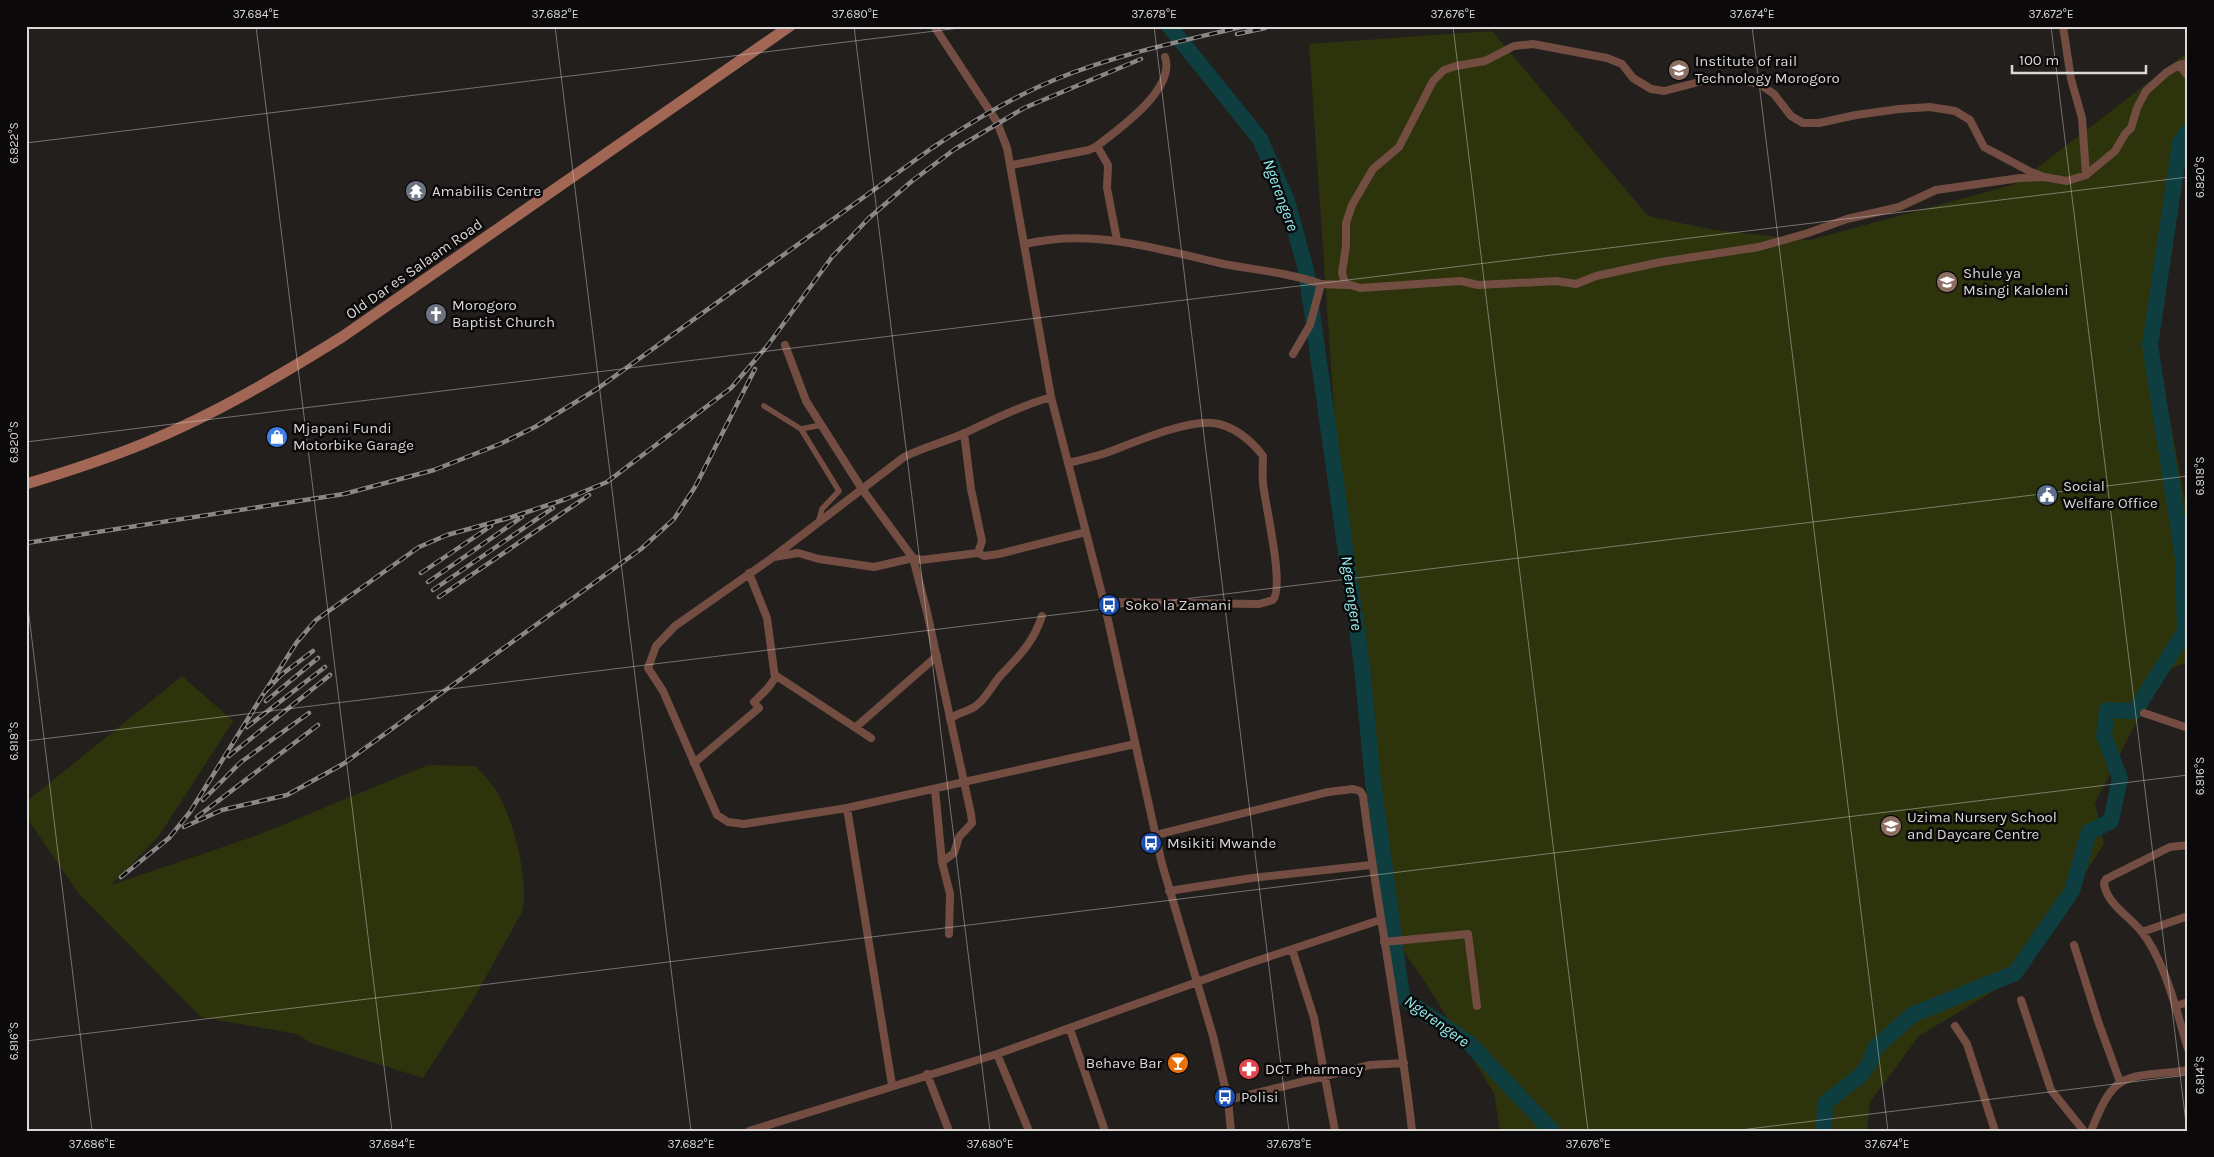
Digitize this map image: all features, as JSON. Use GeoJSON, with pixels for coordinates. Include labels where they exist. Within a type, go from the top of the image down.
{"type":"FeatureCollection","features":[{"type":"Feature","properties":{"kind":"main road","name":"Old Dar es Salaam Road"},"geometry":{"type":"LineString","coordinates":[[26,484],[99,461],[146,443],[282,374],[342,337],[790,26]]}},
{"type":"Feature","properties":{"kind":"street"},"geometry":{"type":"LineString","coordinates":[[934,26],[997,122],[1012,165],[1040,345],[1051,397],[1104,602],[1169,891],[1213,1036],[1228,1100],[1231,1131]]}},
{"type":"Feature","properties":{"kind":"street"},"geometry":{"type":"LineString","coordinates":[[2063,26],[2071,79],[2082,118],[2086,175]]}},
{"type":"Feature","properties":{"kind":"street"},"geometry":{"type":"LineString","coordinates":[[1348,285],[1344,281],[1342,273],[1346,246],[1346,223],[1352,205],[1373,169],[1399,147],[1433,81],[1444,70],[1485,61],[1514,46],[1533,44],[1608,58],[1622,64],[1633,78],[1651,89],[1664,91],[1703,81],[1721,79],[1759,84],[1774,94],[1790,116],[1803,124],[1819,123],[1856,115],[1930,107],[1955,111],[1970,120],[1984,146],[2044,177]]}},
{"type":"Feature","properties":{"kind":"street"},"geometry":{"type":"LineString","coordinates":[[1012,165],[1089,150],[1097,146],[1159,90],[1168,67],[1165,57]]}},
{"type":"Feature","properties":{"kind":"street"},"geometry":{"type":"LineString","coordinates":[[1025,244],[1078,238],[1117,240],[1225,264],[1302,277],[1321,284],[1348,285],[1360,288],[1468,281],[1478,285],[1564,281],[1576,284],[1596,276],[1662,262],[1767,244],[1808,233],[1847,219],[1899,207],[1936,190],[2020,178],[2044,177],[2067,180],[2086,175],[2115,151],[2131,128],[2137,108],[2146,91],[2159,78],[2179,65],[2188,63]]}},
{"type":"Feature","properties":{"kind":"street"},"geometry":{"type":"LineString","coordinates":[[2179,65],[2188,76]]}},
{"type":"Feature","properties":{"kind":"street"},"geometry":{"type":"LineString","coordinates":[[1097,146],[1108,165],[1107,188],[1117,240]]}},
{"type":"Feature","properties":{"kind":"street"},"geometry":{"type":"LineString","coordinates":[[1293,354],[1310,325],[1321,284]]}},
{"type":"Feature","properties":{"kind":"street"},"geometry":{"type":"LineString","coordinates":[[785,345],[806,401],[862,489],[913,558],[937,656],[972,823],[959,837],[954,853],[942,862]]}},
{"type":"Feature","properties":{"kind":"street"},"geometry":{"type":"LineString","coordinates":[[1051,397],[1022,406],[964,433],[904,457],[819,520],[772,558],[667,633],[656,646],[648,668],[663,691],[717,815],[728,822],[744,824],[848,808],[965,784],[1135,744]]}},
{"type":"Feature","properties":{"kind":"street"},"geometry":{"type":"LineString","coordinates":[[764,406],[801,429],[846,501]]}},
{"type":"Feature","properties":{"kind":"street"},"geometry":{"type":"LineString","coordinates":[[1068,463],[1103,454],[1166,431],[1208,422],[1223,425],[1236,431],[1263,456],[1263,482],[1274,553],[1277,592],[1273,600],[1259,604],[1104,602]]}},
{"type":"Feature","properties":{"kind":"street"},"geometry":{"type":"LineString","coordinates":[[801,429],[821,425]]}},
{"type":"Feature","properties":{"kind":"street"},"geometry":{"type":"LineString","coordinates":[[964,433],[971,488],[982,541],[978,552]]}},
{"type":"Feature","properties":{"kind":"street"},"geometry":{"type":"LineString","coordinates":[[819,520],[822,509],[839,491]]}},
{"type":"Feature","properties":{"kind":"street"},"geometry":{"type":"LineString","coordinates":[[772,558],[798,553],[819,559],[874,567],[913,558],[921,560],[978,552],[984,556],[1086,532]]}},
{"type":"Feature","properties":{"kind":"street"},"geometry":{"type":"LineString","coordinates":[[694,763],[759,708],[754,702],[775,678],[767,618],[749,574]]}},
{"type":"Feature","properties":{"kind":"street"},"geometry":{"type":"LineString","coordinates":[[950,719],[957,713],[975,707],[984,699],[1000,676],[1016,660],[1035,636],[1042,616]]}},
{"type":"Feature","properties":{"kind":"street"},"geometry":{"type":"LineString","coordinates":[[856,727],[937,656]]}},
{"type":"Feature","properties":{"kind":"street"},"geometry":{"type":"LineString","coordinates":[[774,675],[871,738]]}},
{"type":"Feature","properties":{"kind":"street"},"geometry":{"type":"LineString","coordinates":[[2144,713],[2188,728]]}},
{"type":"Feature","properties":{"kind":"street"},"geometry":{"type":"LineString","coordinates":[[935,789],[942,862],[950,894],[949,934]]}},
{"type":"Feature","properties":{"kind":"street"},"geometry":{"type":"LineString","coordinates":[[1156,835],[1328,792],[1353,789],[1360,791],[1363,796],[1380,920],[1404,1063],[1412,1131]]}},
{"type":"Feature","properties":{"kind":"street"},"geometry":{"type":"LineString","coordinates":[[848,808],[892,1085]]}},
{"type":"Feature","properties":{"kind":"street"},"geometry":{"type":"LineString","coordinates":[[2188,845],[2170,847],[2106,879],[2104,883],[2109,896],[2142,932],[2163,970],[2176,1006],[2188,1049]]}},
{"type":"Feature","properties":{"kind":"street"},"geometry":{"type":"LineString","coordinates":[[1169,891],[1252,878],[1372,865]]}},
{"type":"Feature","properties":{"kind":"street"},"geometry":{"type":"LineString","coordinates":[[2142,932],[2188,916]]}},
{"type":"Feature","properties":{"kind":"street"},"geometry":{"type":"LineString","coordinates":[[749,1131],[927,1074],[997,1054],[1292,949],[1380,920]]}},
{"type":"Feature","properties":{"kind":"street"},"geometry":{"type":"LineString","coordinates":[[1384,942],[1468,934],[1478,1006]]}},
{"type":"Feature","properties":{"kind":"street"},"geometry":{"type":"LineString","coordinates":[[2074,945],[2120,1082]]}},
{"type":"Feature","properties":{"kind":"street"},"geometry":{"type":"LineString","coordinates":[[1292,949],[1314,1018],[1335,1131]]}},
{"type":"Feature","properties":{"kind":"street"},"geometry":{"type":"LineString","coordinates":[[2021,1000],[2051,1090],[2084,1131]]}},
{"type":"Feature","properties":{"kind":"street"},"geometry":{"type":"LineString","coordinates":[[2176,1006],[2188,1002]]}},
{"type":"Feature","properties":{"kind":"street"},"geometry":{"type":"LineString","coordinates":[[1955,1026],[1967,1044],[1996,1131]]}},
{"type":"Feature","properties":{"kind":"street"},"geometry":{"type":"LineString","coordinates":[[1070,1029],[1105,1131]]}},
{"type":"Feature","properties":{"kind":"street"},"geometry":{"type":"LineString","coordinates":[[997,1054],[1029,1131]]}},
{"type":"Feature","properties":{"kind":"street"},"geometry":{"type":"LineString","coordinates":[[1228,1100],[1370,1064],[1404,1063]]}},
{"type":"Feature","properties":{"kind":"street"},"geometry":{"type":"LineString","coordinates":[[2091,1131],[2111,1091],[2120,1082],[2139,1077],[2188,1070]]}},
{"type":"Feature","properties":{"kind":"street"},"geometry":{"type":"LineString","coordinates":[[927,1074],[949,1131]]}},
{"type":"Feature","properties":{"kind":"green space"},"geometry":{"type":"Polygon","coordinates":[[[1492,31],[1648,216],[1714,230],[1810,240],[2016,184],[2188,52],[2188,164],[2184,170],[2157,349],[2185,501],[2188,568],[2188,661],[2161,674],[2095,803],[2104,844],[2017,977],[1919,1036],[1870,1102],[1867,1131],[1500,1131],[1494,1093],[1425,982],[1377,913],[1342,525],[1309,44],[1492,31]]]}},
{"type":"Feature","properties":{"kind":"green space"},"geometry":{"type":"Polygon","coordinates":[[[182,676],[233,721],[159,836],[111,885],[258,835],[428,765],[476,766],[498,793],[511,822],[519,852],[524,883],[523,910],[472,1002],[423,1078],[311,1043],[297,1034],[201,1017],[79,894],[26,817],[26,802],[182,676]]]}},
{"type":"Feature","properties":{"kind":"waterway","name":"Ngerengere"},"geometry":{"type":"LineString","coordinates":[[1169,26],[1260,139],[1287,201],[1306,270],[1362,666],[1372,773],[1402,997],[1470,1044],[1552,1131]]}},
{"type":"Feature","properties":{"kind":"waterway"},"geometry":{"type":"LineString","coordinates":[[1824,1131],[1825,1103],[1861,1075],[1870,1062],[1875,1048],[1912,1015],[2015,973],[2072,891],[2089,832],[2111,821],[2120,778],[2104,736],[2107,710],[2135,711],[2185,631],[2183,558],[2150,345],[2180,143],[2188,131]]}},
{"type":"Feature","properties":{"kind":"railway"},"geometry":{"type":"LineString","coordinates":[[26,543],[344,494],[434,470],[500,444],[535,427],[597,389],[932,148],[994,110],[1042,85],[1081,69],[1151,49],[1245,26]]}},
{"type":"Feature","properties":{"kind":"railway"},"geometry":{"type":"LineString","coordinates":[[1237,34],[1265,28]]}},
{"type":"Feature","properties":{"kind":"railway"},"geometry":{"type":"LineString","coordinates":[[264,693],[297,642],[316,620],[419,547],[447,535],[512,517],[566,499],[607,482],[731,388],[768,345],[832,257],[869,218],[912,181],[955,149],[1024,108],[1141,59]]}},
{"type":"Feature","properties":{"kind":"railway"},"geometry":{"type":"LineString","coordinates":[[184,827],[222,810],[287,795],[343,764],[641,549],[674,519],[695,487],[755,369]]}},
{"type":"Feature","properties":{"kind":"railway"},"geometry":{"type":"LineString","coordinates":[[439,597],[589,495]]}},
{"type":"Feature","properties":{"kind":"railway"},"geometry":{"type":"LineString","coordinates":[[433,590],[553,508]]}},
{"type":"Feature","properties":{"kind":"railway"},"geometry":{"type":"LineString","coordinates":[[428,582],[522,517]]}},
{"type":"Feature","properties":{"kind":"railway"},"geometry":{"type":"LineString","coordinates":[[421,573],[491,526]]}},
{"type":"Feature","properties":{"kind":"railway"},"geometry":{"type":"LineString","coordinates":[[121,877],[169,838],[190,812],[264,693],[281,675],[313,651]]}},
{"type":"Feature","properties":{"kind":"railway"},"geometry":{"type":"LineString","coordinates":[[266,701],[318,658]]}},
{"type":"Feature","properties":{"kind":"railway"},"geometry":{"type":"LineString","coordinates":[[247,727],[325,667]]}},
{"type":"Feature","properties":{"kind":"railway"},"geometry":{"type":"LineString","coordinates":[[229,756],[330,675]]}},
{"type":"Feature","properties":{"kind":"railway"},"geometry":{"type":"LineString","coordinates":[[203,800],[241,762],[309,713]]}},
{"type":"Feature","properties":{"kind":"railway"},"geometry":{"type":"LineString","coordinates":[[197,817],[318,725]]}},
{"type":"Feature","properties":{"kind":"place","name":"Institute of rail Technology Morogoro"},"geometry":{"type":"Point","coordinates":[1679,70]}},
{"type":"Feature","properties":{"kind":"place","name":"Amabilis Centre"},"geometry":{"type":"Point","coordinates":[416,191]}},
{"type":"Feature","properties":{"kind":"place","name":"Shule ya Msingi Kaloleni"},"geometry":{"type":"Point","coordinates":[1947,282]}},
{"type":"Feature","properties":{"kind":"place","name":"Morogoro Baptist Church"},"geometry":{"type":"Point","coordinates":[436,314]}},
{"type":"Feature","properties":{"kind":"place","name":"Mjapani Fundi Motorbike Garage"},"geometry":{"type":"Point","coordinates":[277,437]}},
{"type":"Feature","properties":{"kind":"place","name":"Social Welfare Office"},"geometry":{"type":"Point","coordinates":[2047,495]}},
{"type":"Feature","properties":{"kind":"place","name":"Soko la Zamani"},"geometry":{"type":"Point","coordinates":[1109,605]}},
{"type":"Feature","properties":{"kind":"place","name":"Uzima Nursery School and Daycare Centre"},"geometry":{"type":"Point","coordinates":[1891,826]}},
{"type":"Feature","properties":{"kind":"place","name":"Msikiti Mwande"},"geometry":{"type":"Point","coordinates":[1151,843]}},
{"type":"Feature","properties":{"kind":"place","name":"Behave Bar"},"geometry":{"type":"Point","coordinates":[1178,1063]}},
{"type":"Feature","properties":{"kind":"place","name":"DCT Pharmacy"},"geometry":{"type":"Point","coordinates":[1249,1069]}},
{"type":"Feature","properties":{"kind":"place","name":"Polisi"},"geometry":{"type":"Point","coordinates":[1225,1097]}}]}
